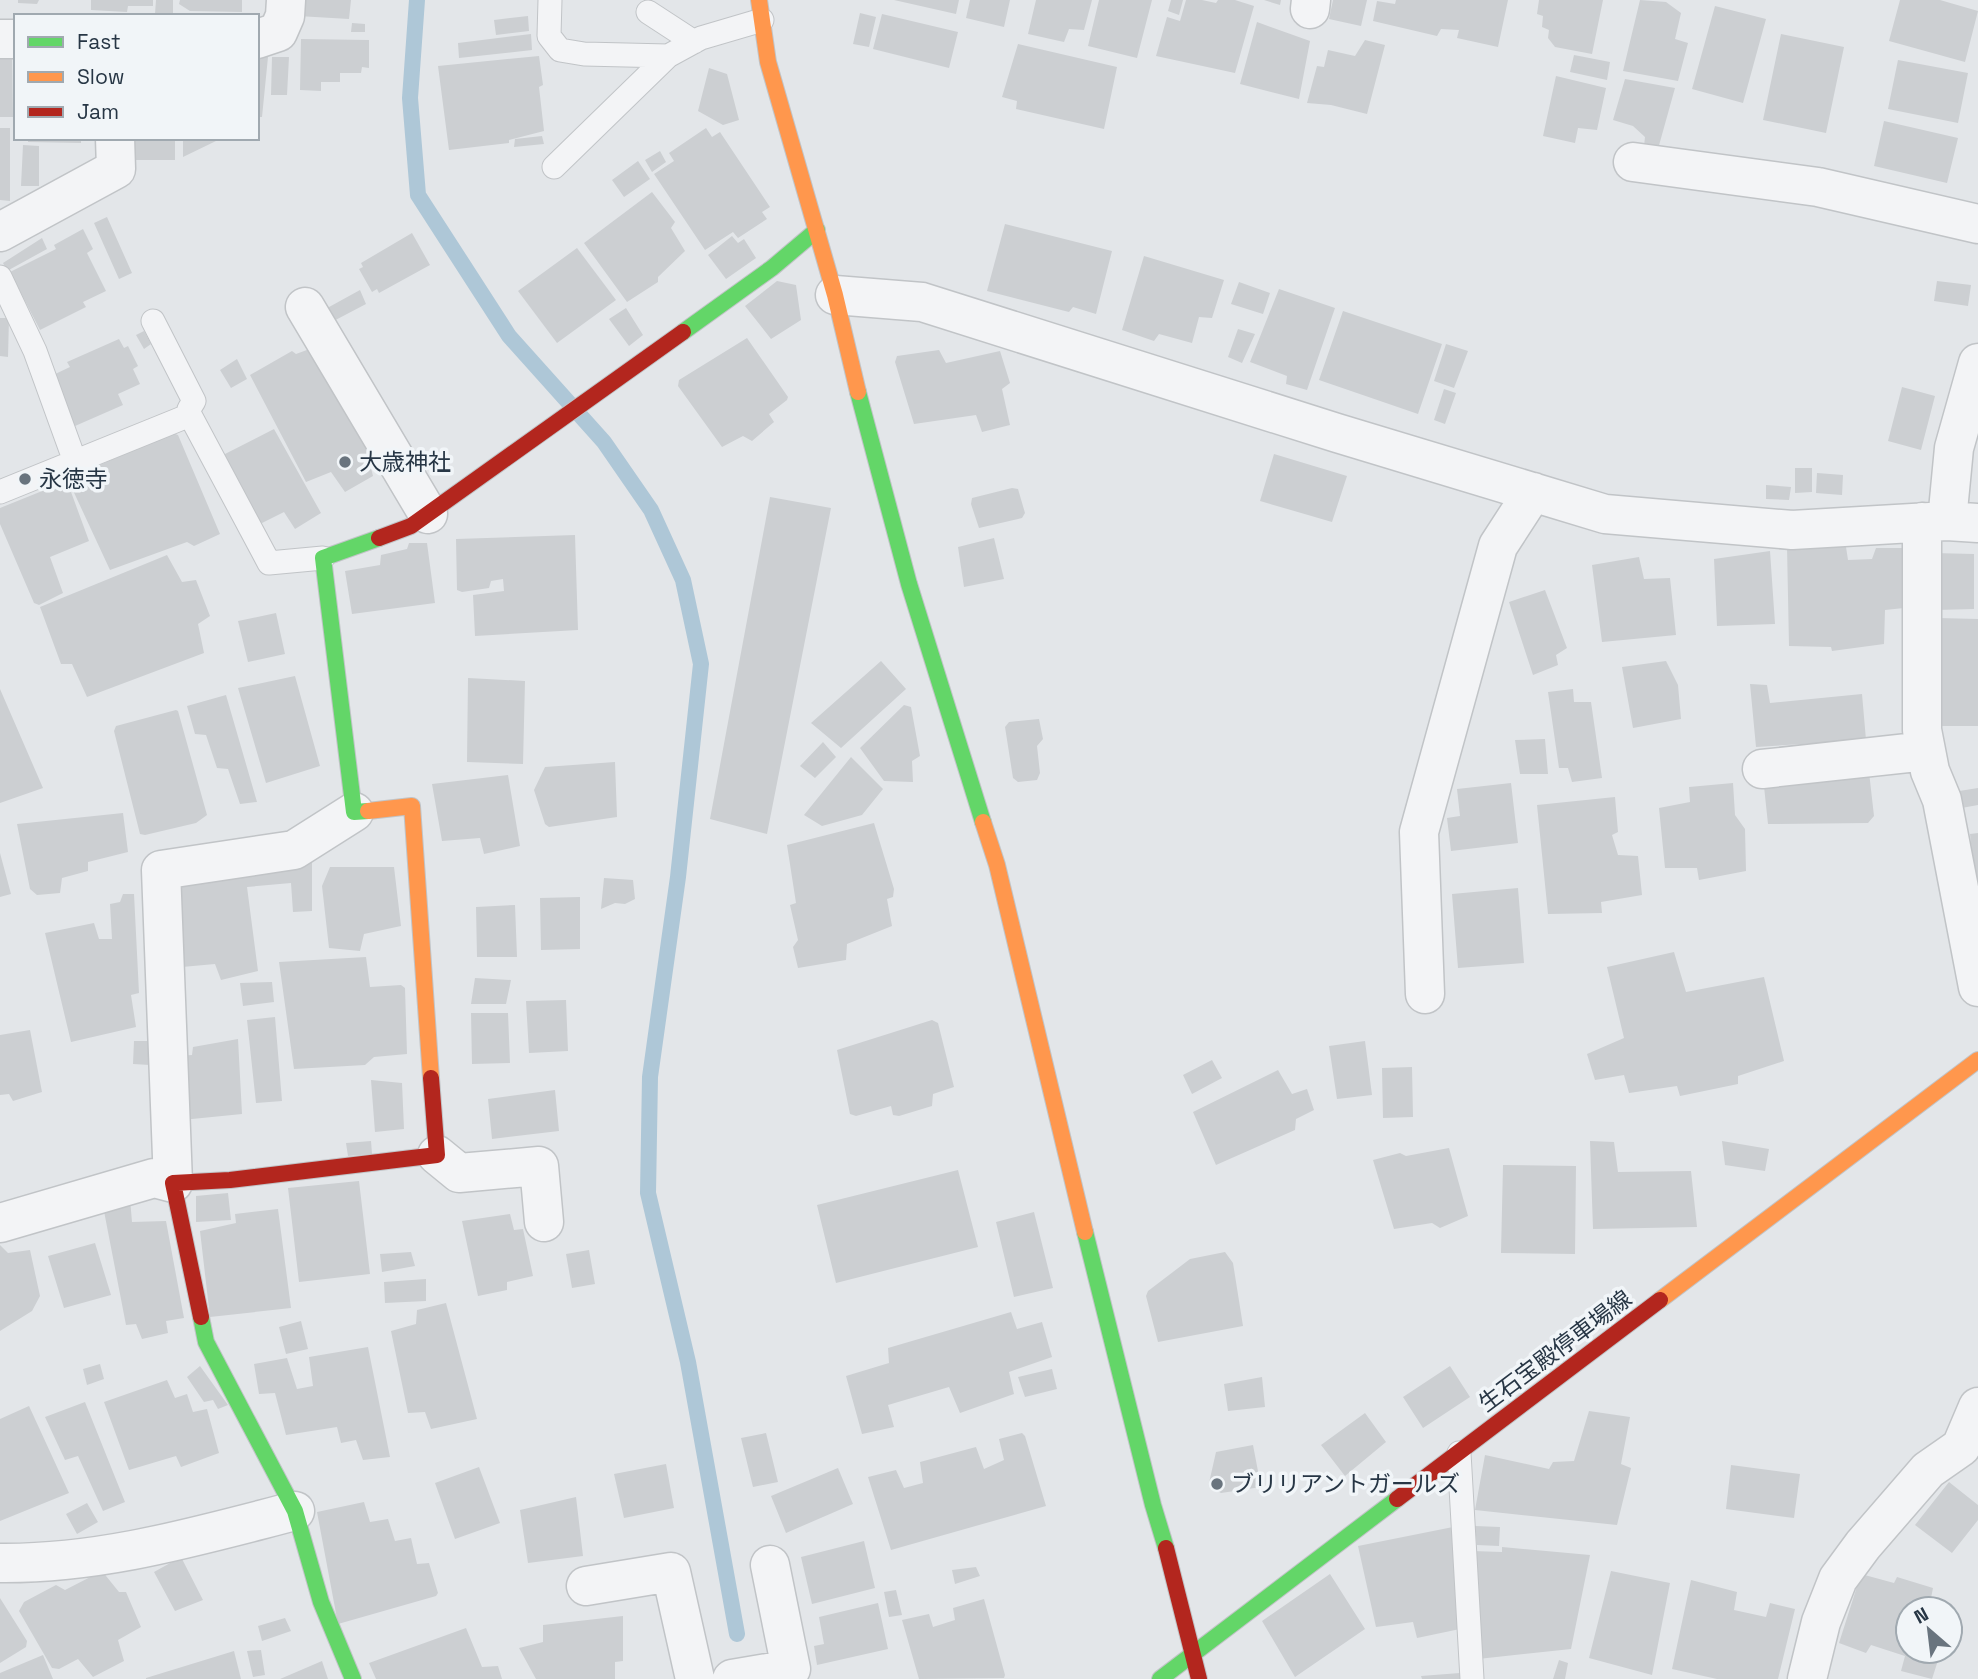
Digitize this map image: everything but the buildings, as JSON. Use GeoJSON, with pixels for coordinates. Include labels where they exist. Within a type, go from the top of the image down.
{"type":"FeatureCollection","features":[{"type":"Feature","properties":{"kind":"street"},"geometry":{"type":"LineString","coordinates":[[259,38],[278,32],[285,16],[286,0]]}},
{"type":"Feature","properties":{"kind":"street"},"geometry":{"type":"LineString","coordinates":[[760,10],[768,62],[835,295],[909,584],[997,865],[1058,1126],[1199,1679]]}},
{"type":"Feature","properties":{"kind":"street"},"geometry":{"type":"LineString","coordinates":[[0,232],[116,169],[115,140]]}},
{"type":"Feature","properties":{"kind":"street"},"geometry":{"type":"LineString","coordinates":[[1633,162],[1818,187],[1978,224]]}},
{"type":"Feature","properties":{"kind":"street"},"geometry":{"type":"LineString","coordinates":[[355,812],[323,558],[411,526],[772,268],[817,230]]}},
{"type":"Feature","properties":{"kind":"street"},"geometry":{"type":"LineString","coordinates":[[835,295],[922,302],[1605,514],[1792,530],[1949,522]]}},
{"type":"Feature","properties":{"kind":"street"},"geometry":{"type":"LineString","coordinates":[[305,307],[428,513]]}},
{"type":"Feature","properties":{"kind":"street"},"geometry":{"type":"LineString","coordinates":[[1978,363],[1954,448],[1949,522],[1922,730],[1930,771],[1942,800],[1978,987]]}},
{"type":"Feature","properties":{"kind":"street"},"geometry":{"type":"LineString","coordinates":[[1425,994],[1419,832],[1498,546],[1533,492]]}},
{"type":"Feature","properties":{"kind":"street"},"geometry":{"type":"LineString","coordinates":[[1762,769],[1926,751]]}},
{"type":"Feature","properties":{"kind":"street"},"geometry":{"type":"LineString","coordinates":[[353,1679],[321,1602],[295,1511],[206,1342],[173,1183],[161,870],[294,850],[355,812],[412,806],[437,1155]]}},
{"type":"Feature","properties":{"kind":"street","name":"生石宝殿停車場線"},"geometry":{"type":"LineString","coordinates":[[1160,1679],[1978,1060]]}},
{"type":"Feature","properties":{"kind":"street"},"geometry":{"type":"LineString","coordinates":[[0,1223],[154,1178],[173,1183],[230,1180],[437,1155],[459,1173],[539,1166],[544,1222]]}},
{"type":"Feature","properties":{"kind":"street"},"geometry":{"type":"LineString","coordinates":[[1807,1679],[1821,1622],[1838,1579],[1863,1545],[1928,1470],[1970,1450],[1978,1407]]}},
{"type":"Feature","properties":{"kind":"street"},"geometry":{"type":"LineString","coordinates":[[0,1563],[44,1563],[148,1549],[295,1511]]}},
{"type":"Feature","properties":{"kind":"street"},"geometry":{"type":"LineString","coordinates":[[732,1679],[791,1669],[770,1565]]}},
{"type":"Feature","properties":{"kind":"street"},"geometry":{"type":"LineString","coordinates":[[586,1586],[671,1572],[695,1679]]}},
{"type":"Feature","properties":{"kind":"lane"},"geometry":{"type":"LineString","coordinates":[[550,0],[549,37],[559,50],[584,54],[668,56]]}},
{"type":"Feature","properties":{"kind":"lane"},"geometry":{"type":"LineString","coordinates":[[554,167],[668,56],[760,10]]}},
{"type":"Feature","properties":{"kind":"lane"},"geometry":{"type":"LineString","coordinates":[[648,12],[694,42]]}},
{"type":"Feature","properties":{"kind":"lane"},"geometry":{"type":"LineString","coordinates":[[0,277],[35,351],[73,456],[73,463]]}},
{"type":"Feature","properties":{"kind":"lane"},"geometry":{"type":"LineString","coordinates":[[153,321],[194,401],[189,409],[190,415],[269,563],[323,558]]}},
{"type":"Feature","properties":{"kind":"lane"},"geometry":{"type":"LineString","coordinates":[[0,492],[190,415]]}},
{"type":"Feature","properties":{"kind":"lane"},"geometry":{"type":"LineString","coordinates":[[1459,1452],[1472,1679]]}},
{"type":"Feature","properties":{"kind":"waterway"},"geometry":{"type":"LineString","coordinates":[[417,0],[410,98],[418,195],[509,336],[604,442],[651,510],[683,580],[701,664],[678,877],[650,1077],[648,1193],[688,1362],[737,1634]]}},
{"type":"Feature","properties":{"kind":"traffic: fast"},"geometry":{"type":"LineString","coordinates":[[683,332],[772,268],[817,230]]}},
{"type":"Feature","properties":{"kind":"traffic: fast"},"geometry":{"type":"LineString","coordinates":[[858,392],[909,584],[983,822]]}},
{"type":"Feature","properties":{"kind":"traffic: fast"},"geometry":{"type":"LineString","coordinates":[[368,811],[354,812],[323,558],[379,538]]}},
{"type":"Feature","properties":{"kind":"traffic: fast"},"geometry":{"type":"LineString","coordinates":[[1085,1232],[1166,1548]]}},
{"type":"Feature","properties":{"kind":"traffic: fast"},"geometry":{"type":"LineString","coordinates":[[201,1317],[206,1342],[295,1511],[321,1602],[353,1679]]}},
{"type":"Feature","properties":{"kind":"traffic: fast"},"geometry":{"type":"LineString","coordinates":[[1160,1679],[1397,1499]]}},
{"type":"Feature","properties":{"kind":"traffic: slow"},"geometry":{"type":"LineString","coordinates":[[759,0],[768,62],[835,295],[858,392]]}},
{"type":"Feature","properties":{"kind":"traffic: slow"},"geometry":{"type":"LineString","coordinates":[[368,811],[412,806],[431,1078]]}},
{"type":"Feature","properties":{"kind":"traffic: slow"},"geometry":{"type":"LineString","coordinates":[[983,822],[997,865],[1085,1232]]}},
{"type":"Feature","properties":{"kind":"traffic: slow"},"geometry":{"type":"LineString","coordinates":[[1660,1300],[1978,1060]]}},
{"type":"Feature","properties":{"kind":"traffic: jam"},"geometry":{"type":"LineString","coordinates":[[379,538],[411,526],[683,332]]}},
{"type":"Feature","properties":{"kind":"traffic: jam"},"geometry":{"type":"LineString","coordinates":[[201,1317],[173,1183],[230,1180],[437,1155],[431,1078]]}},
{"type":"Feature","properties":{"kind":"traffic: jam"},"geometry":{"type":"LineString","coordinates":[[1397,1499],[1660,1300]]}},
{"type":"Feature","properties":{"kind":"traffic: jam"},"geometry":{"type":"LineString","coordinates":[[1166,1548],[1199,1679]]}},
{"type":"Feature","properties":{"kind":"place","name":"大歳神社"},"geometry":{"type":"Point","coordinates":[345,462]}},
{"type":"Feature","properties":{"kind":"place","name":"永徳寺"},"geometry":{"type":"Point","coordinates":[25,479]}},
{"type":"Feature","properties":{"kind":"place","name":"ブリリアントガールズ"},"geometry":{"type":"Point","coordinates":[1217,1484]}}]}
